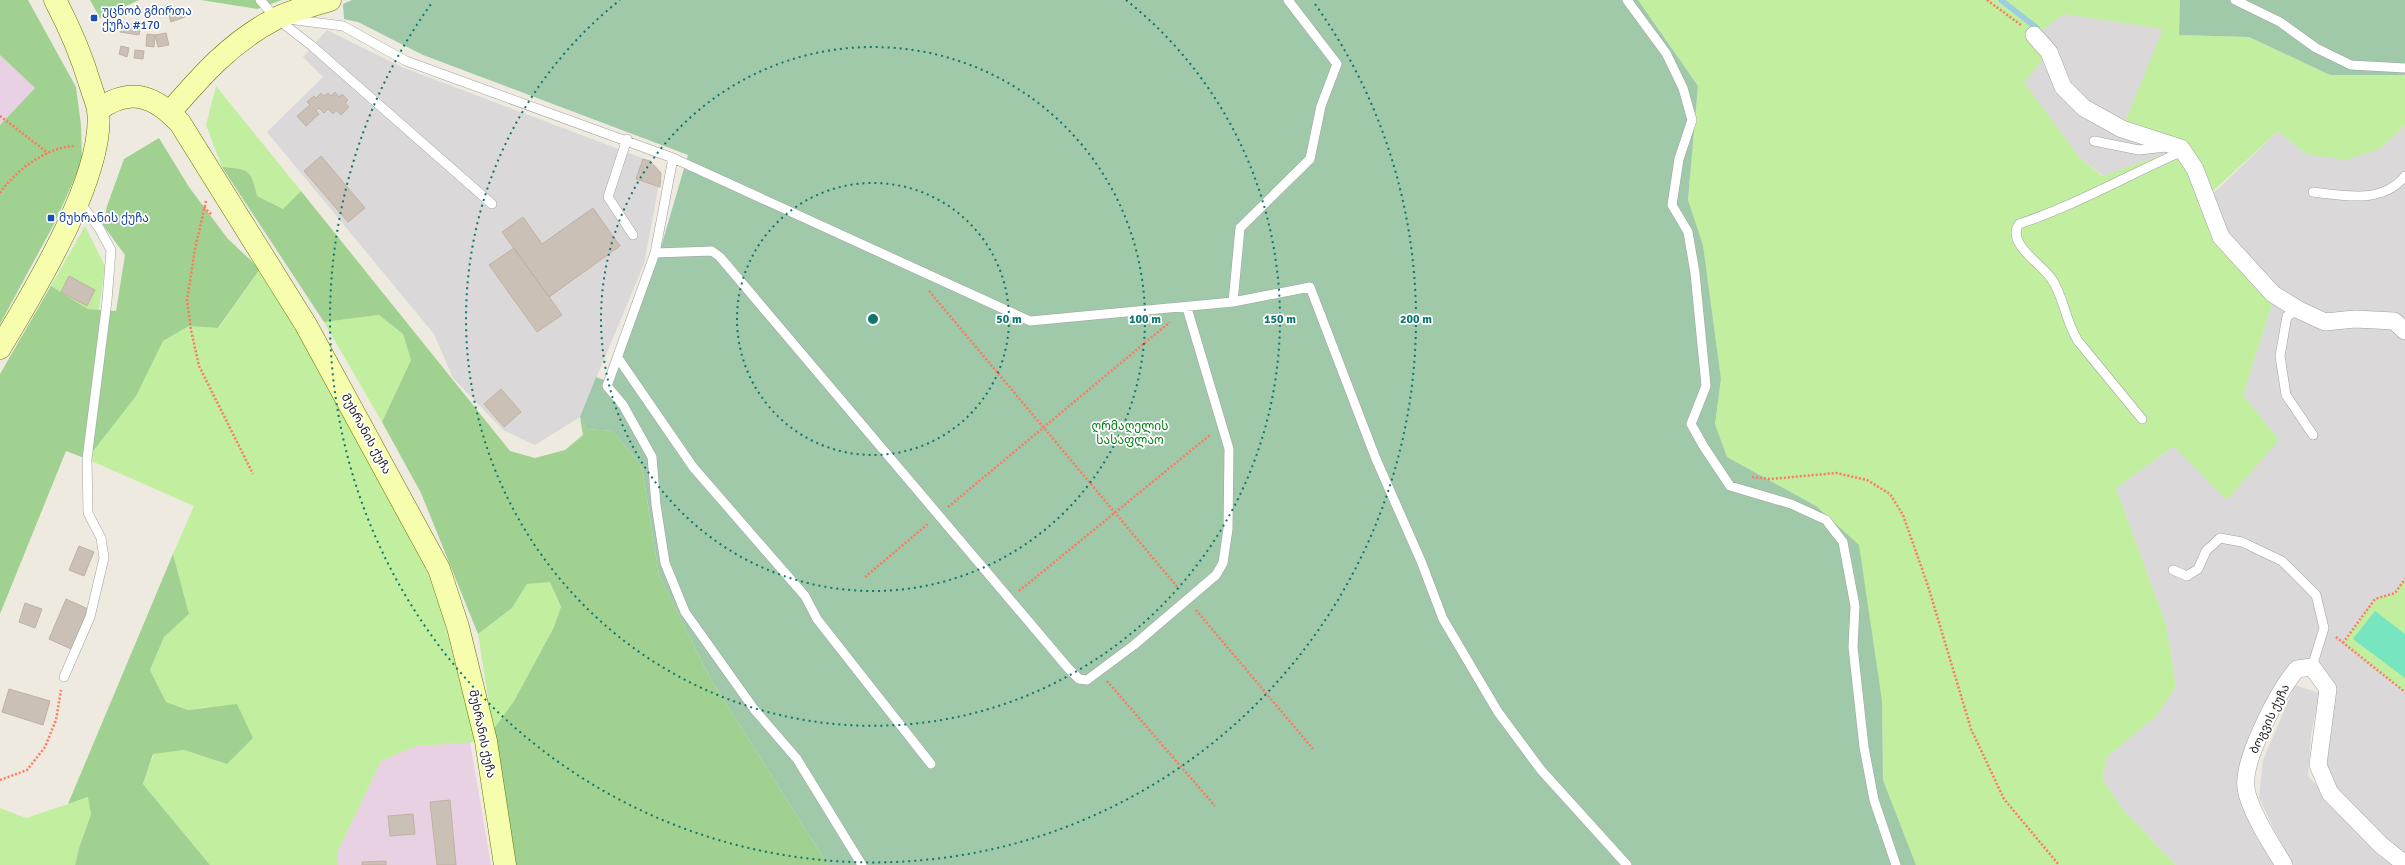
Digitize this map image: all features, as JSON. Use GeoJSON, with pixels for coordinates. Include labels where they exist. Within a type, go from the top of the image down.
{"type":"FeatureCollection","features":[{"type":"Feature","properties":{"kind":"street"},"geometry":{"type":"LineString","coordinates":[[0,348],[40,280],[78,200],[96,150],[98,110],[81,54],[55,0]]}},
{"type":"Feature","properties":{"kind":"street"},"geometry":{"type":"LineString","coordinates":[[170,112],[205,72],[237,41],[276,18],[330,0]]}},
{"type":"Feature","properties":{"kind":"street"},"geometry":{"type":"LineString","coordinates":[[2034,35],[2049,52],[2064,88],[2084,108],[2122,129],[2180,148],[2195,169],[2222,237],[2273,294],[2299,310],[2325,322],[2355,319],[2394,321],[2405,331]]}},
{"type":"Feature","properties":{"kind":"street","name":"მუხრანის ქუჩა"},"geometry":{"type":"LineString","coordinates":[[98,110],[112,100],[124,96],[136,96],[159,104],[170,112],[180,123],[306,325],[439,569],[458,627],[486,741],[505,865]]}},
{"type":"Feature","properties":{"kind":"street"},"geometry":{"type":"LineString","coordinates":[[2312,667],[2328,689],[2318,765],[2330,793],[2381,845],[2405,864]]}},
{"type":"Feature","properties":{"kind":"street","name":"ბოგვის ქუჩა"},"geometry":{"type":"LineString","coordinates":[[2284,865],[2257,818],[2246,788],[2251,757],[2279,695],[2297,669],[2312,667]]}},
{"type":"Feature","properties":{"kind":"lane"},"geometry":{"type":"LineString","coordinates":[[260,0],[276,18],[312,46],[492,204]]}},
{"type":"Feature","properties":{"kind":"lane"},"geometry":{"type":"LineString","coordinates":[[1233,302],[1240,228],[1310,159],[1320,106],[1337,64],[1288,0]]}},
{"type":"Feature","properties":{"kind":"lane"},"geometry":{"type":"LineString","coordinates":[[1626,0],[1666,53],[1683,88],[1692,120],[1679,159],[1672,205],[1688,232],[1695,273],[1706,386],[1691,424],[1730,486],[1791,504],[1826,520],[1843,542],[1855,606],[1853,647],[1864,747],[1874,800],[1896,865]]}},
{"type":"Feature","properties":{"kind":"lane"},"geometry":{"type":"LineString","coordinates":[[2235,0],[2280,22],[2316,48],[2351,65],[2405,68]]}},
{"type":"Feature","properties":{"kind":"lane"},"geometry":{"type":"LineString","coordinates":[[276,18],[344,26],[406,61],[627,139],[673,158],[1030,321],[1187,308],[1233,302],[1310,287],[1376,460],[1421,561],[1443,619],[1498,712],[1541,770],[1627,865]]}},
{"type":"Feature","properties":{"kind":"lane"},"geometry":{"type":"LineString","coordinates":[[627,139],[608,198],[633,235]]}},
{"type":"Feature","properties":{"kind":"lane"},"geometry":{"type":"LineString","coordinates":[[2094,141],[2139,150],[2180,148]]}},
{"type":"Feature","properties":{"kind":"lane"},"geometry":{"type":"LineString","coordinates":[[2142,418],[2069,328],[2051,279],[2016,239],[2015,229],[2019,224],[2070,205],[2180,148]]}},
{"type":"Feature","properties":{"kind":"lane"},"geometry":{"type":"LineString","coordinates":[[673,158],[655,253],[607,386],[623,405],[652,458],[656,506],[665,563],[685,612],[754,709],[797,759],[862,865]]}},
{"type":"Feature","properties":{"kind":"lane"},"geometry":{"type":"LineString","coordinates":[[2313,192],[2350,197],[2375,195],[2398,185],[2405,176]]}},
{"type":"Feature","properties":{"kind":"lane"},"geometry":{"type":"LineString","coordinates":[[64,677],[90,617],[104,558],[101,538],[88,513],[87,458],[107,301],[110,250],[99,228],[78,200]]}},
{"type":"Feature","properties":{"kind":"lane"},"geometry":{"type":"LineString","coordinates":[[655,253],[712,251],[720,257],[1009,599],[1079,678],[1087,680],[1099,672],[1187,600],[1216,575],[1223,563],[1228,530],[1228,449],[1187,308]]}},
{"type":"Feature","properties":{"kind":"lane"},"geometry":{"type":"LineString","coordinates":[[2299,310],[2288,316],[2280,356],[2286,395],[2313,435]]}},
{"type":"Feature","properties":{"kind":"lane"},"geometry":{"type":"LineString","coordinates":[[618,358],[693,466],[805,596],[817,619],[931,764]]}},
{"type":"Feature","properties":{"kind":"lane"},"geometry":{"type":"LineString","coordinates":[[2173,570],[2187,576],[2198,569],[2206,551],[2220,538],[2242,542],[2282,561],[2316,595],[2324,628],[2312,667]]}},
{"type":"Feature","properties":{"kind":"path"},"geometry":{"type":"LineString","coordinates":[[1987,0],[2034,35]]}},
{"type":"Feature","properties":{"kind":"path"},"geometry":{"type":"LineString","coordinates":[[0,116],[49,154]]}},
{"type":"Feature","properties":{"kind":"path"},"geometry":{"type":"LineString","coordinates":[[0,193],[26,164],[73,146],[96,150]]}},
{"type":"Feature","properties":{"kind":"path"},"geometry":{"type":"LineString","coordinates":[[212,176],[194,249],[187,300],[191,330],[200,366],[253,474]]}},
{"type":"Feature","properties":{"kind":"path"},"geometry":{"type":"LineString","coordinates":[[909,266],[1312,749]]}},
{"type":"Feature","properties":{"kind":"path"},"geometry":{"type":"LineString","coordinates":[[865,577],[1187,308]]}},
{"type":"Feature","properties":{"kind":"path"},"geometry":{"type":"LineString","coordinates":[[1009,599],[1222,426]]}},
{"type":"Feature","properties":{"kind":"path"},"geometry":{"type":"LineString","coordinates":[[1721,473],[1772,479],[1836,473],[1867,480],[1890,494],[1903,515],[1911,536],[1971,729],[2004,799],[2059,865]]}},
{"type":"Feature","properties":{"kind":"path"},"geometry":{"type":"LineString","coordinates":[[2343,643],[2375,599],[2395,593],[2405,579]]}},
{"type":"Feature","properties":{"kind":"path"},"geometry":{"type":"LineString","coordinates":[[2324,628],[2405,692]]}},
{"type":"Feature","properties":{"kind":"path"},"geometry":{"type":"LineString","coordinates":[[1099,672],[1215,806]]}},
{"type":"Feature","properties":{"kind":"path"},"geometry":{"type":"LineString","coordinates":[[0,780],[27,770],[45,747],[56,720],[64,677]]}},
{"type":"Feature","properties":{"kind":"shaded area"},"geometry":{"type":"Polygon","coordinates":[[[2064,14],[2164,29],[2122,129],[2181,148],[2103,176],[2079,157],[2023,82],[2049,52],[2034,35],[2064,14]]]}},
{"type":"Feature","properties":{"kind":"shaded area"},"geometry":{"type":"Polygon","coordinates":[[[327,30],[404,68],[650,161],[661,173],[644,264],[580,417],[535,445],[503,430],[453,378],[434,334],[267,132],[323,77],[303,57],[327,30]]]}},
{"type":"Feature","properties":{"kind":"shaded area"},"geometry":{"type":"Polygon","coordinates":[[[0,55],[35,88],[0,125],[0,55]]]}},
{"type":"Feature","properties":{"kind":"shaded area"},"geometry":{"type":"Polygon","coordinates":[[[2405,125],[2405,579],[2395,593],[2375,599],[2343,643],[2405,692],[2405,854],[2384,838],[2333,787],[2323,751],[2328,673],[2312,667],[2288,679],[2246,788],[2284,865],[2176,865],[2125,812],[2102,779],[2107,757],[2156,715],[2176,686],[2166,624],[2116,488],[2174,446],[2279,440],[2243,395],[2272,304],[2198,205],[2218,189],[2278,131],[2306,154],[2381,148],[2405,125]]]}},
{"type":"Feature","properties":{"kind":"shaded area"},"geometry":{"type":"Polygon","coordinates":[[[2295,685],[2319,693],[2311,735],[2308,776],[2377,848],[2399,865],[2291,865],[2259,798],[2263,760],[2295,685]]]}},
{"type":"Feature","properties":{"kind":"shaded area"},"geometry":{"type":"Polygon","coordinates":[[[470,742],[491,865],[338,865],[338,851],[381,761],[416,746],[470,742]]]}},
{"type":"Feature","properties":{"kind":"green space"},"geometry":{"type":"Polygon","coordinates":[[[0,0],[28,0],[76,87],[81,125],[82,162],[54,224],[0,324],[0,125],[35,88],[0,55],[0,0]]]}},
{"type":"Feature","properties":{"kind":"green space"},"geometry":{"type":"Polygon","coordinates":[[[90,0],[139,0],[100,18],[90,0]]]}},
{"type":"Feature","properties":{"kind":"green space"},"geometry":{"type":"Polygon","coordinates":[[[201,0],[282,0],[257,9],[201,0]]]}},
{"type":"Feature","properties":{"kind":"green space","name":"ღრმაღელის სასაფლაო"},"geometry":{"type":"Polygon","coordinates":[[[352,0],[1638,0],[1698,86],[1688,200],[1703,245],[1721,379],[1715,424],[1727,457],[1816,506],[1859,545],[1882,701],[1883,780],[1916,865],[828,865],[710,678],[659,575],[642,467],[613,431],[587,429],[580,417],[596,377],[610,382],[661,247],[688,155],[423,55],[358,22],[344,19],[343,4],[352,0]]]}},
{"type":"Feature","properties":{"kind":"green space"},"geometry":{"type":"Polygon","coordinates":[[[1638,0],[2180,0],[2179,35],[2249,37],[2330,75],[2405,75],[2405,125],[2381,148],[2347,160],[2306,154],[2278,131],[2198,205],[2272,304],[2243,395],[2279,440],[2227,500],[2174,446],[2116,488],[2166,624],[2176,686],[2157,715],[2107,757],[2102,779],[2125,812],[2176,865],[1916,865],[1883,780],[1882,701],[1816,506],[1727,457],[1715,424],[1721,379],[1703,245],[1688,200],[1698,86],[1638,0]],[[2064,14],[2035,35],[2049,52],[2024,82],[2079,157],[2102,176],[2181,148],[2122,129],[2163,29],[2064,14]]]}},
{"type":"Feature","properties":{"kind":"green space"},"geometry":{"type":"Polygon","coordinates":[[[2180,0],[2405,0],[2405,75],[2330,75],[2249,37],[2179,35],[2180,0]]]}},
{"type":"Feature","properties":{"kind":"green space"},"geometry":{"type":"Polygon","coordinates":[[[216,86],[301,191],[283,209],[257,196],[253,180],[247,172],[222,167],[206,125],[216,86]]]}},
{"type":"Feature","properties":{"kind":"green space"},"geometry":{"type":"Polygon","coordinates":[[[159,138],[189,187],[228,239],[260,269],[218,328],[189,326],[163,341],[136,396],[87,459],[66,451],[0,614],[0,374],[51,286],[88,309],[116,311],[125,255],[103,225],[107,206],[124,159],[159,138]]]}},
{"type":"Feature","properties":{"kind":"green space"},"geometry":{"type":"Polygon","coordinates":[[[222,167],[247,172],[253,180],[257,196],[283,209],[301,191],[510,451],[535,458],[565,450],[583,435],[580,417],[587,429],[613,431],[642,467],[659,575],[710,678],[828,865],[516,865],[493,730],[514,701],[554,627],[561,607],[550,582],[527,584],[512,608],[478,634],[421,493],[382,422],[411,360],[403,334],[379,315],[324,322],[222,167]]]}},
{"type":"Feature","properties":{"kind":"green space"},"geometry":{"type":"Polygon","coordinates":[[[85,226],[105,266],[99,310],[88,309],[51,286],[85,226]]]}},
{"type":"Feature","properties":{"kind":"green space"},"geometry":{"type":"Polygon","coordinates":[[[260,269],[382,476],[437,593],[475,742],[416,746],[381,761],[338,851],[338,865],[210,865],[143,784],[154,753],[184,750],[227,764],[207,707],[188,710],[166,702],[150,670],[164,637],[189,614],[173,554],[194,506],[87,459],[121,415],[163,341],[189,326],[219,328],[260,269]]]}},
{"type":"Feature","properties":{"kind":"green space"},"geometry":{"type":"Polygon","coordinates":[[[379,315],[403,334],[411,360],[382,422],[324,322],[379,315]]]}},
{"type":"Feature","properties":{"kind":"green space"},"geometry":{"type":"Polygon","coordinates":[[[173,554],[189,614],[164,637],[150,670],[166,702],[188,710],[237,704],[253,738],[227,764],[184,750],[153,754],[143,784],[210,865],[75,865],[79,848],[91,814],[88,797],[68,804],[173,554]]]}},
{"type":"Feature","properties":{"kind":"green space"},"geometry":{"type":"Polygon","coordinates":[[[2405,579],[2405,692],[2343,643],[2375,599],[2395,593],[2405,579]]]}},
{"type":"Feature","properties":{"kind":"green space"},"geometry":{"type":"Polygon","coordinates":[[[550,581],[561,608],[554,627],[514,701],[493,730],[478,634],[512,608],[527,584],[550,581]]]}},
{"type":"Feature","properties":{"kind":"green space"},"geometry":{"type":"Polygon","coordinates":[[[2375,611],[2405,634],[2405,678],[2353,639],[2375,611]]]}},
{"type":"Feature","properties":{"kind":"green space"},"geometry":{"type":"Polygon","coordinates":[[[89,797],[91,814],[79,848],[75,865],[0,865],[0,808],[26,818],[89,797]]]}},
{"type":"Feature","properties":{"kind":"building"},"geometry":{"type":"Polygon","coordinates":[[[183,8],[185,17],[171,22],[168,12],[183,8]]]}},
{"type":"Feature","properties":{"kind":"building"},"geometry":{"type":"Polygon","coordinates":[[[122,23],[141,25],[139,35],[120,32],[122,23]]]}},
{"type":"Feature","properties":{"kind":"building"},"geometry":{"type":"Polygon","coordinates":[[[166,33],[169,45],[158,47],[155,35],[166,33]]]}},
{"type":"Feature","properties":{"kind":"building"},"geometry":{"type":"Polygon","coordinates":[[[147,34],[155,35],[154,47],[146,46],[147,34]]]}},
{"type":"Feature","properties":{"kind":"building"},"geometry":{"type":"Polygon","coordinates":[[[121,46],[129,48],[127,57],[119,54],[121,46]]]}},
{"type":"Feature","properties":{"kind":"building"},"geometry":{"type":"Polygon","coordinates":[[[135,50],[144,51],[143,59],[134,58],[135,50]]]}},
{"type":"Feature","properties":{"kind":"building"},"geometry":{"type":"Polygon","coordinates":[[[335,92],[339,97],[342,94],[348,100],[345,103],[349,107],[341,115],[336,110],[333,114],[328,109],[324,113],[319,108],[316,111],[319,114],[306,126],[297,116],[310,105],[307,102],[314,96],[316,98],[321,93],[324,96],[328,93],[331,96],[335,92]]]}},
{"type":"Feature","properties":{"kind":"building"},"geometry":{"type":"Polygon","coordinates":[[[321,156],[365,208],[348,222],[304,171],[321,156]]]}},
{"type":"Feature","properties":{"kind":"building"},"geometry":{"type":"Polygon","coordinates":[[[643,159],[650,161],[661,173],[660,187],[636,179],[643,159]]]}},
{"type":"Feature","properties":{"kind":"building"},"geometry":{"type":"Polygon","coordinates":[[[593,208],[620,246],[549,297],[502,232],[523,217],[542,244],[593,208]]]}},
{"type":"Feature","properties":{"kind":"building"},"geometry":{"type":"Polygon","coordinates":[[[514,248],[562,315],[537,332],[489,265],[514,248]]]}},
{"type":"Feature","properties":{"kind":"building"},"geometry":{"type":"Polygon","coordinates":[[[69,276],[95,290],[87,306],[61,292],[69,276]]]}},
{"type":"Feature","properties":{"kind":"building"},"geometry":{"type":"Polygon","coordinates":[[[501,389],[521,412],[504,427],[484,404],[501,389]]]}},
{"type":"Feature","properties":{"kind":"building"},"geometry":{"type":"Polygon","coordinates":[[[79,546],[94,552],[84,576],[69,570],[79,546]]]}},
{"type":"Feature","properties":{"kind":"building"},"geometry":{"type":"Polygon","coordinates":[[[66,599],[88,609],[71,649],[49,639],[66,599]]]}},
{"type":"Feature","properties":{"kind":"building"},"geometry":{"type":"Polygon","coordinates":[[[25,603],[42,609],[35,628],[19,622],[25,603]]]}},
{"type":"Feature","properties":{"kind":"building"},"geometry":{"type":"Polygon","coordinates":[[[9,689],[50,701],[43,725],[2,712],[9,689]]]}},
{"type":"Feature","properties":{"kind":"building"},"geometry":{"type":"Polygon","coordinates":[[[450,800],[456,865],[437,865],[430,802],[450,800]]]}},
{"type":"Feature","properties":{"kind":"building"},"geometry":{"type":"Polygon","coordinates":[[[413,814],[415,834],[390,836],[388,816],[413,814]]]}},
{"type":"Feature","properties":{"kind":"building"},"geometry":{"type":"Polygon","coordinates":[[[386,861],[386,865],[362,865],[362,862],[386,861]]]}},
{"type":"Feature","properties":{"kind":"waterway"},"geometry":{"type":"LineString","coordinates":[[2001,0],[2037,28]]}},
{"type":"Feature","properties":{"kind":"place","name":"უცნობ გმირთა ქუჩა #170"},"geometry":{"type":"Point","coordinates":[94,18]}},
{"type":"Feature","properties":{"kind":"place","name":"მუხრანის ქუჩა"},"geometry":{"type":"Point","coordinates":[51,218]}}]}
